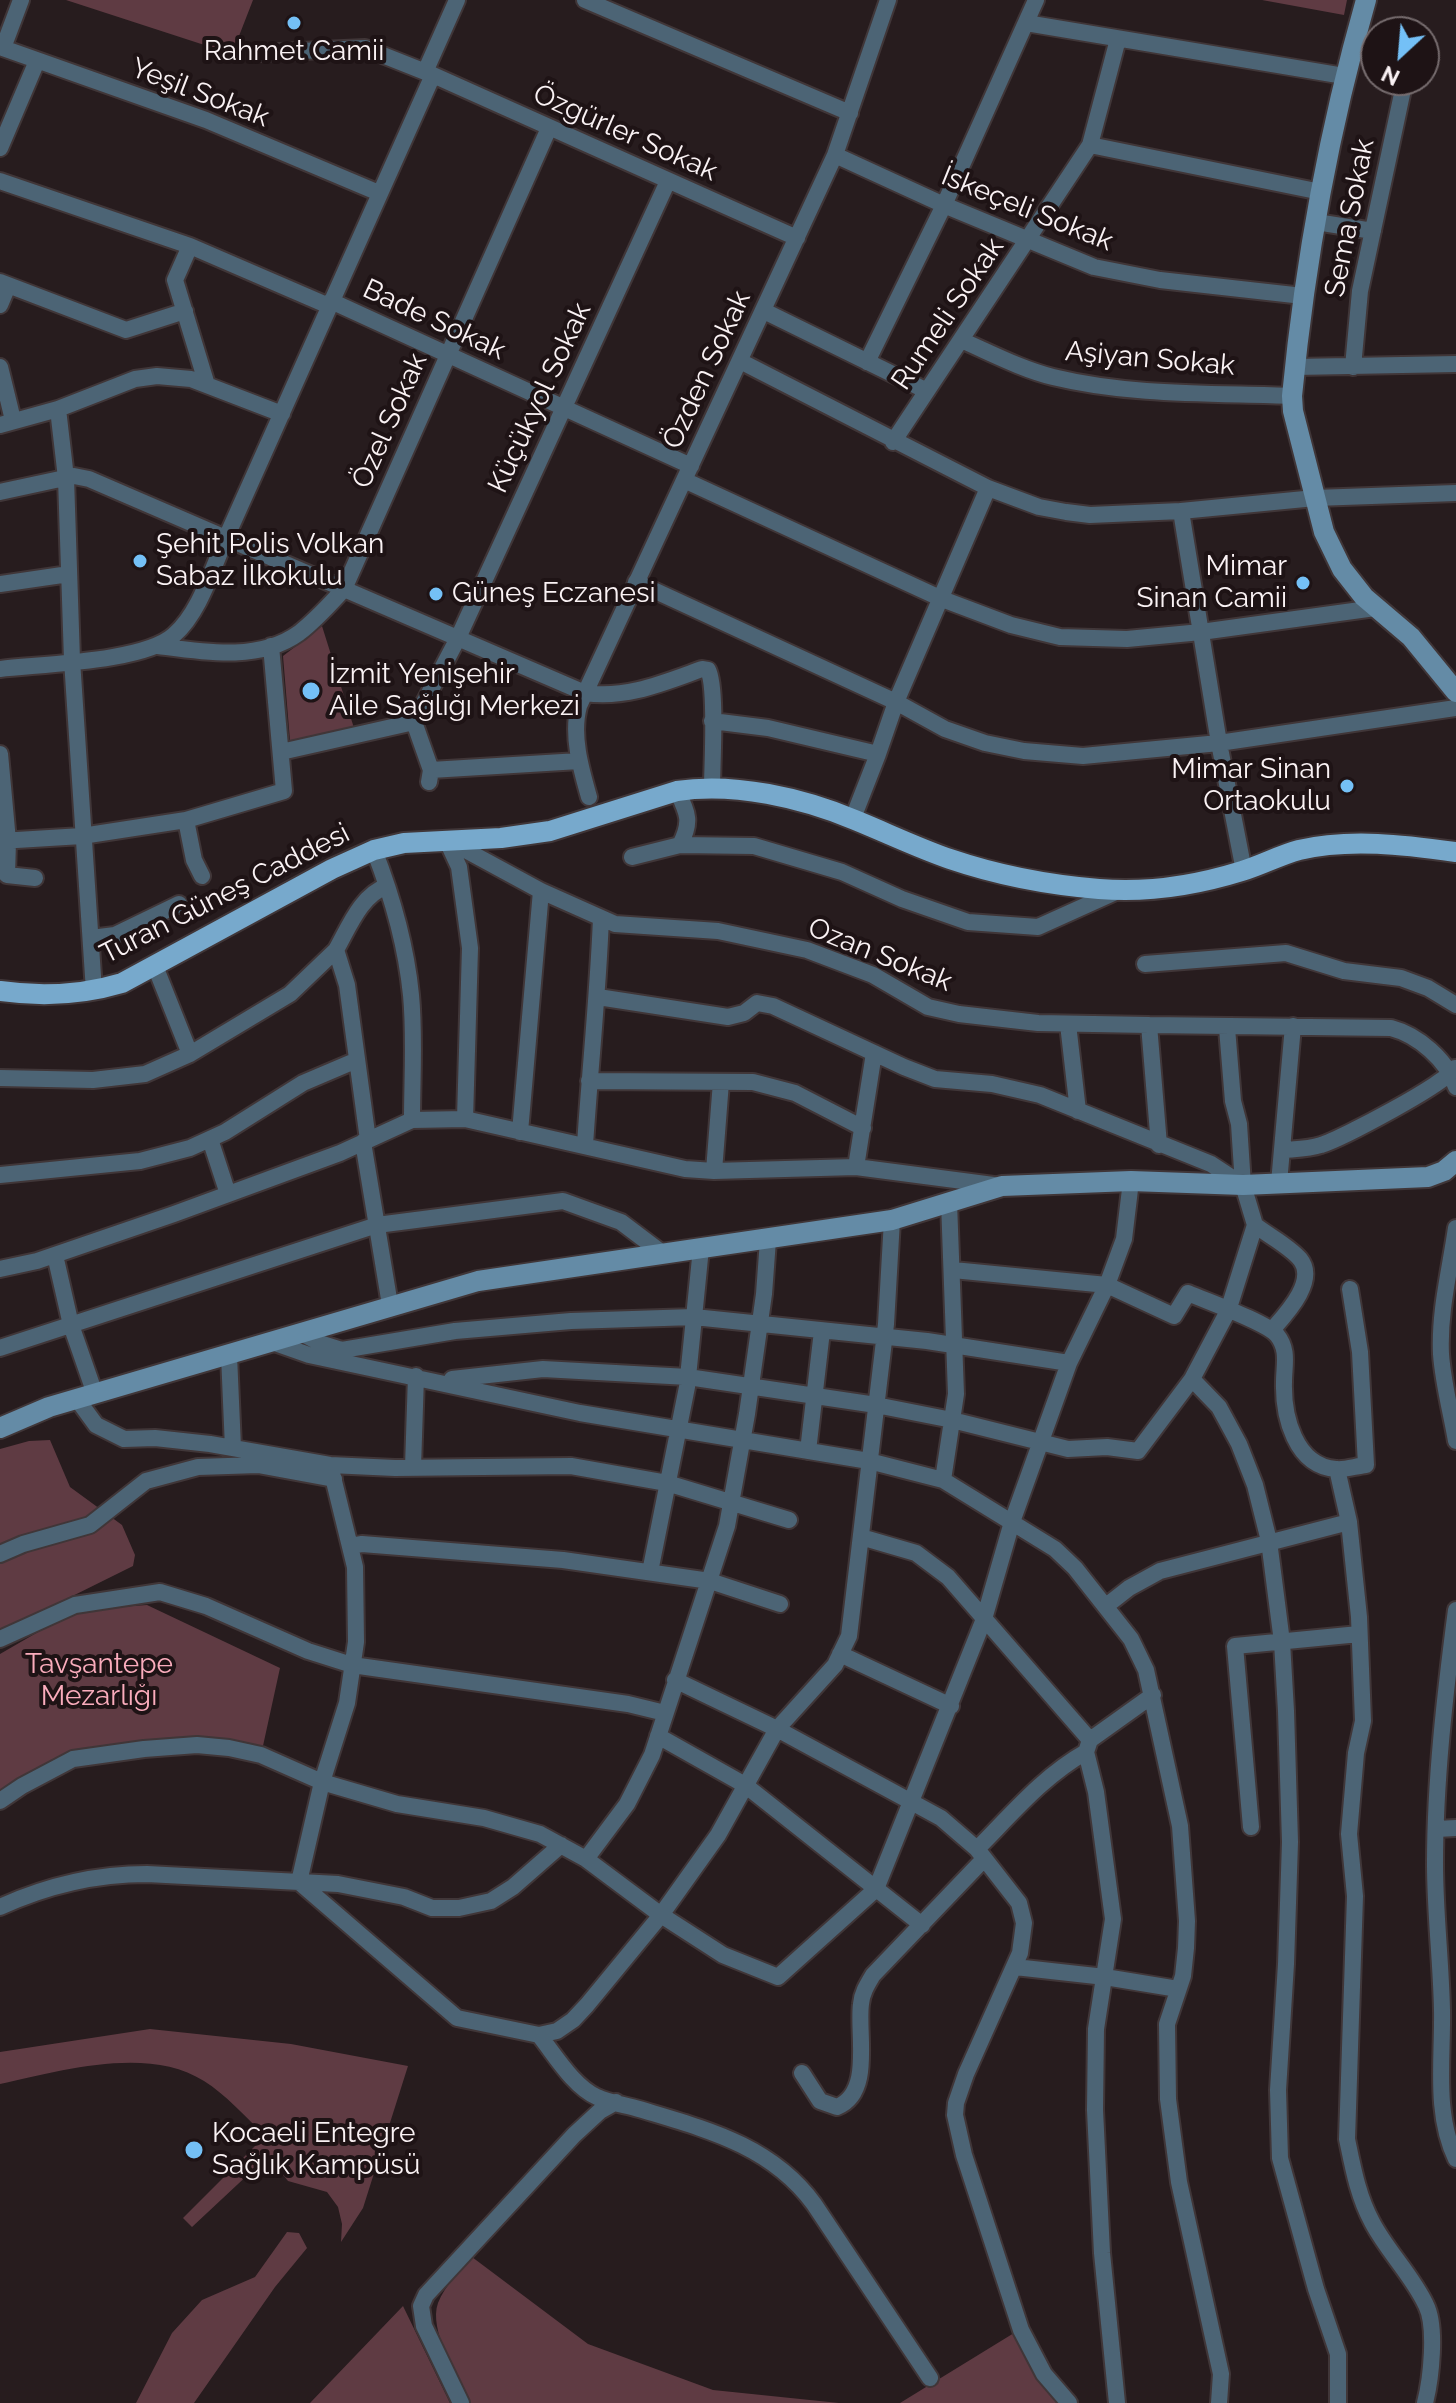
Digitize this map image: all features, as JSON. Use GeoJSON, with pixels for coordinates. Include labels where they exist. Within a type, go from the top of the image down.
{"type":"FeatureCollection","features":[{"type":"Feature","properties":{"kind":"main road","name":"Turan Güneş Caddesi"},"geometry":{"type":"LineString","coordinates":[[0,991],[34,996],[94,991],[122,983],[332,869],[374,850],[404,843],[501,838],[550,831],[677,791],[712,788],[789,799],[853,818],[923,849],[990,870],[1066,885],[1122,890],[1184,885],[1244,871],[1299,851],[1349,844],[1400,845],[1456,852]]}},
{"type":"Feature","properties":{"kind":"street"},"geometry":{"type":"LineString","coordinates":[[1,48],[21,0]]}},
{"type":"Feature","properties":{"kind":"street"},"geometry":{"type":"LineString","coordinates":[[0,669],[126,655],[158,646],[173,636],[190,614],[379,193],[457,0]]}},
{"type":"Feature","properties":{"kind":"street"},"geometry":{"type":"LineString","coordinates":[[585,0],[850,113]]}},
{"type":"Feature","properties":{"kind":"street","name":"Özden Sokak"},"geometry":{"type":"LineString","coordinates":[[589,797],[579,761],[577,718],[585,693],[835,155],[888,0]]}},
{"type":"Feature","properties":{"kind":"street"},"geometry":{"type":"LineString","coordinates":[[867,362],[944,205],[1036,0]]}},
{"type":"Feature","properties":{"kind":"street"},"geometry":{"type":"LineString","coordinates":[[1366,0],[1344,76],[1321,192],[1303,296],[1292,396],[1315,498],[1332,550],[1354,586],[1411,637],[1456,692]]}},
{"type":"Feature","properties":{"kind":"street"},"geometry":{"type":"LineString","coordinates":[[1026,23],[1344,76]]}},
{"type":"Feature","properties":{"kind":"street","name":"Rumeli Sokak"},"geometry":{"type":"LineString","coordinates":[[893,442],[1090,145],[1118,39]]}},
{"type":"Feature","properties":{"kind":"street"},"geometry":{"type":"LineString","coordinates":[[1354,43],[1360,44]]}},
{"type":"Feature","properties":{"kind":"street","name":"Yeşil Sokak"},"geometry":{"type":"LineString","coordinates":[[1,48],[206,120],[379,193]]}},
{"type":"Feature","properties":{"kind":"street","name":"Özgürler Sokak"},"geometry":{"type":"LineString","coordinates":[[259,53],[365,48],[797,238]]}},
{"type":"Feature","properties":{"kind":"street"},"geometry":{"type":"LineString","coordinates":[[0,148],[37,61]]}},
{"type":"Feature","properties":{"kind":"street","name":"Sema Sokak"},"geometry":{"type":"LineString","coordinates":[[1353,367],[1360,291],[1402,96]]}},
{"type":"Feature","properties":{"kind":"street","name":"Özel Sokak"},"geometry":{"type":"LineString","coordinates":[[158,646],[230,653],[271,646],[298,633],[344,589],[549,128]]}},
{"type":"Feature","properties":{"kind":"street"},"geometry":{"type":"LineString","coordinates":[[1090,145],[1321,192]]}},
{"type":"Feature","properties":{"kind":"street","name":"İskeçeli Sokak"},"geometry":{"type":"LineString","coordinates":[[835,155],[1079,262],[1160,280],[1303,296]]}},
{"type":"Feature","properties":{"kind":"street","name":"Bade Sokak"},"geometry":{"type":"LineString","coordinates":[[0,181],[190,246],[448,354],[564,408],[687,473],[942,599],[1011,625],[1060,637],[1103,640],[1201,632],[1375,608]]}},
{"type":"Feature","properties":{"kind":"street","name":"Küçükyol Sokak"},"geometry":{"type":"LineString","coordinates":[[414,722],[458,638],[668,181]]}},
{"type":"Feature","properties":{"kind":"street"},"geometry":{"type":"LineString","coordinates":[[1316,222],[1373,231]]}},
{"type":"Feature","properties":{"kind":"street"},"geometry":{"type":"LineString","coordinates":[[190,246],[175,280],[207,385]]}},
{"type":"Feature","properties":{"kind":"street"},"geometry":{"type":"LineString","coordinates":[[0,305],[4,284],[126,330],[185,311]]}},
{"type":"Feature","properties":{"kind":"street"},"geometry":{"type":"LineString","coordinates":[[764,311],[927,391]]}},
{"type":"Feature","properties":{"kind":"street","name":"Aşiyan Sokak"},"geometry":{"type":"LineString","coordinates":[[961,340],[1030,369],[1081,383],[1148,391],[1292,396]]}},
{"type":"Feature","properties":{"kind":"street"},"geometry":{"type":"LineString","coordinates":[[740,361],[988,488],[1039,507],[1066,512],[1090,515],[1181,511],[1315,498],[1456,493]]}},
{"type":"Feature","properties":{"kind":"street"},"geometry":{"type":"LineString","coordinates":[[1295,367],[1456,364]]}},
{"type":"Feature","properties":{"kind":"street"},"geometry":{"type":"LineString","coordinates":[[0,367],[6,422],[58,409],[135,379],[157,376],[175,376],[207,385],[282,414]]}},
{"type":"Feature","properties":{"kind":"street"},"geometry":{"type":"LineString","coordinates":[[58,409],[66,478],[72,660],[94,991]]}},
{"type":"Feature","properties":{"kind":"street"},"geometry":{"type":"LineString","coordinates":[[0,492],[66,478],[89,479],[585,693],[609,695],[636,692],[706,669],[711,675],[712,788]]}},
{"type":"Feature","properties":{"kind":"street"},"geometry":{"type":"LineString","coordinates":[[853,818],[896,702],[988,488]]}},
{"type":"Feature","properties":{"kind":"street"},"geometry":{"type":"LineString","coordinates":[[1181,511],[1219,743],[1244,871]]}},
{"type":"Feature","properties":{"kind":"street"},"geometry":{"type":"LineString","coordinates":[[0,584],[69,574]]}},
{"type":"Feature","properties":{"kind":"street"},"geometry":{"type":"LineString","coordinates":[[636,582],[896,702],[962,736],[1011,749],[1083,756],[1219,743],[1456,708]]}},
{"type":"Feature","properties":{"kind":"street"},"geometry":{"type":"LineString","coordinates":[[4,841],[82,836],[186,820],[284,791],[271,646]]}},
{"type":"Feature","properties":{"kind":"street"},"geometry":{"type":"LineString","coordinates":[[712,721],[768,728],[878,754]]}},
{"type":"Feature","properties":{"kind":"street"},"geometry":{"type":"LineString","coordinates":[[281,752],[414,722],[430,776],[579,761]]}},
{"type":"Feature","properties":{"kind":"street"},"geometry":{"type":"LineString","coordinates":[[0,754],[7,875],[35,878]]}},
{"type":"Feature","properties":{"kind":"street"},"geometry":{"type":"LineString","coordinates":[[677,791],[689,815],[680,845]]}},
{"type":"Feature","properties":{"kind":"street"},"geometry":{"type":"LineString","coordinates":[[186,820],[194,860],[202,876]]}},
{"type":"Feature","properties":{"kind":"street"},"geometry":{"type":"LineString","coordinates":[[446,839],[459,867],[470,948],[465,1119]]}},
{"type":"Feature","properties":{"kind":"street","name":"Ozan Sokak"},"geometry":{"type":"LineString","coordinates":[[446,839],[541,891],[615,924],[718,931],[807,950],[873,975],[928,1007],[959,1014],[1068,1024],[1227,1028],[1370,1026],[1402,1031],[1426,1047],[1455,1076]]}},
{"type":"Feature","properties":{"kind":"street"},"geometry":{"type":"LineString","coordinates":[[632,857],[680,845],[754,846],[842,872],[902,899],[968,922],[1038,927],[1122,890]]}},
{"type":"Feature","properties":{"kind":"street"},"geometry":{"type":"LineString","coordinates":[[374,850],[404,949],[411,997],[412,1120]]}},
{"type":"Feature","properties":{"kind":"street"},"geometry":{"type":"LineString","coordinates":[[0,1078],[93,1080],[145,1074],[190,1054],[290,994],[336,950],[365,901],[377,889],[387,886]]}},
{"type":"Feature","properties":{"kind":"street"},"geometry":{"type":"LineString","coordinates":[[520,1132],[541,891]]}},
{"type":"Feature","properties":{"kind":"street"},"geometry":{"type":"LineString","coordinates":[[91,938],[115,935],[179,904]]}},
{"type":"Feature","properties":{"kind":"street"},"geometry":{"type":"LineString","coordinates":[[585,1145],[598,997],[601,918]]}},
{"type":"Feature","properties":{"kind":"street"},"geometry":{"type":"LineString","coordinates":[[336,950],[347,985],[390,1305]]}},
{"type":"Feature","properties":{"kind":"street"},"geometry":{"type":"LineString","coordinates":[[1145,964],[1286,953],[1344,971],[1401,978],[1428,988],[1456,1005]]}},
{"type":"Feature","properties":{"kind":"street"},"geometry":{"type":"LineString","coordinates":[[155,966],[190,1054]]}},
{"type":"Feature","properties":{"kind":"street"},"geometry":{"type":"LineString","coordinates":[[598,997],[728,1017],[763,1003],[935,1079],[1026,1090],[1211,1164],[1243,1185]]}},
{"type":"Feature","properties":{"kind":"street"},"geometry":{"type":"LineString","coordinates":[[1068,1024],[1078,1111]]}},
{"type":"Feature","properties":{"kind":"street"},"geometry":{"type":"LineString","coordinates":[[1149,1025],[1159,1145]]}},
{"type":"Feature","properties":{"kind":"street"},"geometry":{"type":"LineString","coordinates":[[1279,1183],[1293,1026]]}},
{"type":"Feature","properties":{"kind":"street"},"geometry":{"type":"LineString","coordinates":[[438,1381],[543,1369],[688,1377],[876,1405],[1068,1449],[1107,1447],[1135,1452],[1142,1447],[1192,1379],[1228,1311],[1255,1225],[1243,1185],[1227,1028]]}},
{"type":"Feature","properties":{"kind":"street"},"geometry":{"type":"LineString","coordinates":[[856,1167],[874,1053]]}},
{"type":"Feature","properties":{"kind":"street"},"geometry":{"type":"LineString","coordinates":[[0,1175],[140,1161],[190,1148],[269,1106],[303,1083],[357,1060]]}},
{"type":"Feature","properties":{"kind":"street"},"geometry":{"type":"LineString","coordinates":[[1284,1150],[1324,1144],[1455,1076]]}},
{"type":"Feature","properties":{"kind":"street"},"geometry":{"type":"LineString","coordinates":[[589,1081],[753,1082],[795,1093],[863,1128]]}},
{"type":"Feature","properties":{"kind":"street"},"geometry":{"type":"LineString","coordinates":[[714,1171],[721,1082]]}},
{"type":"Feature","properties":{"kind":"street"},"geometry":{"type":"LineString","coordinates":[[0,1269],[55,1255],[228,1194],[412,1120],[465,1119],[685,1169],[856,1167],[1002,1186],[1131,1181],[1243,1185],[1428,1177],[1444,1171],[1456,1161]]}},
{"type":"Feature","properties":{"kind":"street"},"geometry":{"type":"LineString","coordinates":[[210,1139],[228,1194]]}},
{"type":"Feature","properties":{"kind":"street"},"geometry":{"type":"LineString","coordinates":[[0,1801],[73,1759],[197,1745],[261,1755],[322,1782],[397,1804],[484,1818],[540,1834],[586,1859],[661,1915],[723,1955],[778,1977],[876,1889],[984,1619],[1012,1522],[1069,1363],[1107,1285],[1124,1239],[1131,1181]]}},
{"type":"Feature","properties":{"kind":"street"},"geometry":{"type":"LineString","coordinates":[[0,1428],[49,1407],[478,1281],[892,1220],[1002,1186]]}},
{"type":"Feature","properties":{"kind":"street"},"geometry":{"type":"LineString","coordinates":[[0,1348],[377,1225],[563,1201],[621,1222],[662,1253]]}},
{"type":"Feature","properties":{"kind":"street"},"geometry":{"type":"LineString","coordinates":[[943,1480],[956,1394],[949,1202]]}},
{"type":"Feature","properties":{"kind":"street"},"geometry":{"type":"LineString","coordinates":[[299,1882],[457,2018],[539,2035],[557,2031],[573,2020],[661,1915],[718,1835],[777,1729],[835,1665],[849,1636],[885,1338],[892,1220]]}},
{"type":"Feature","properties":{"kind":"street"},"geometry":{"type":"LineString","coordinates":[[1255,1225],[1294,1254],[1305,1267],[1306,1275],[1298,1296],[1272,1330]]}},
{"type":"Feature","properties":{"kind":"street"},"geometry":{"type":"LineString","coordinates":[[1456,1228],[1444,1297],[1441,1338],[1443,1378],[1456,1441]]}},
{"type":"Feature","properties":{"kind":"street"},"geometry":{"type":"LineString","coordinates":[[586,1859],[627,1804],[652,1755],[727,1526],[751,1387],[768,1240]]}},
{"type":"Feature","properties":{"kind":"street"},"geometry":{"type":"LineString","coordinates":[[650,1572],[688,1377],[701,1248]]}},
{"type":"Feature","properties":{"kind":"street"},"geometry":{"type":"LineString","coordinates":[[55,1255],[86,1396],[96,1425],[124,1439],[155,1438],[233,1448],[332,1472]]}},
{"type":"Feature","properties":{"kind":"street"},"geometry":{"type":"LineString","coordinates":[[953,1270],[1107,1285],[1174,1316],[1188,1293],[1272,1330],[1281,1342],[1286,1358],[1284,1388],[1294,1438],[1306,1456],[1321,1465],[1337,1469],[1366,1465],[1360,1352],[1350,1289]]}},
{"type":"Feature","properties":{"kind":"street"},"geometry":{"type":"LineString","coordinates":[[301,1333],[342,1350],[455,1331],[571,1321],[694,1317],[956,1345],[1069,1363]]}},
{"type":"Feature","properties":{"kind":"street"},"geometry":{"type":"LineString","coordinates":[[808,1451],[822,1331]]}},
{"type":"Feature","properties":{"kind":"street"},"geometry":{"type":"LineString","coordinates":[[272,1342],[309,1355],[580,1413],[869,1461],[943,1480],[1064,1557],[1106,1606],[1139,1653],[1153,1695],[1181,1833],[1187,1921],[1185,1965],[1167,2024],[1168,2099],[1179,2182],[1221,2374],[1219,2403]]}},
{"type":"Feature","properties":{"kind":"street"},"geometry":{"type":"LineString","coordinates":[[229,1355],[233,1448]]}},
{"type":"Feature","properties":{"kind":"street"},"geometry":{"type":"LineString","coordinates":[[413,1467],[416,1376]]}},
{"type":"Feature","properties":{"kind":"street"},"geometry":{"type":"LineString","coordinates":[[1192,1379],[1219,1407],[1239,1444],[1255,1485],[1269,1541],[1282,1642],[1290,1842],[1278,2090],[1280,2158],[1316,2289],[1338,2354],[1338,2403]]}},
{"type":"Feature","properties":{"kind":"street"},"geometry":{"type":"LineString","coordinates":[[0,1554],[23,1544],[90,1525],[146,1481],[198,1467],[258,1465],[332,1472],[413,1467],[571,1466],[667,1483],[789,1520]]}},
{"type":"Feature","properties":{"kind":"street"},"geometry":{"type":"LineString","coordinates":[[1337,1469],[1349,1522],[1363,1721],[1356,1753],[1349,1834],[1355,1896],[1347,2139],[1354,2173],[1372,2222],[1419,2291],[1431,2316],[1425,2403]]}},
{"type":"Feature","properties":{"kind":"street"},"geometry":{"type":"LineString","coordinates":[[299,1882],[322,1782],[347,1703],[356,1642],[355,1567],[332,1472]]}},
{"type":"Feature","properties":{"kind":"street"},"geometry":{"type":"LineString","coordinates":[[1106,1606],[1129,1588],[1160,1571],[1349,1522]]}},
{"type":"Feature","properties":{"kind":"street"},"geometry":{"type":"LineString","coordinates":[[861,1537],[916,1553],[948,1577],[1088,1746],[1111,1899],[1112,1935],[1096,2029],[1095,2110],[1102,2253],[1117,2403]]}},
{"type":"Feature","properties":{"kind":"street"},"geometry":{"type":"LineString","coordinates":[[350,1546],[362,1544],[563,1560],[710,1581],[780,1604]]}},
{"type":"Feature","properties":{"kind":"street"},"geometry":{"type":"LineString","coordinates":[[0,1639],[75,1605],[160,1592],[206,1606],[308,1651],[352,1665],[628,1704],[665,1713]]}},
{"type":"Feature","properties":{"kind":"street"},"geometry":{"type":"LineString","coordinates":[[1456,1610],[1447,1780],[1437,1829],[1435,1880],[1442,2008],[1442,2113],[1446,2139],[1456,2159]]}},
{"type":"Feature","properties":{"kind":"street"},"geometry":{"type":"LineString","coordinates":[[1251,1827],[1235,1646],[1359,1634]]}},
{"type":"Feature","properties":{"kind":"street"},"geometry":{"type":"LineString","coordinates":[[840,1654],[951,1706]]}},
{"type":"Feature","properties":{"kind":"street"},"geometry":{"type":"LineString","coordinates":[[675,1680],[777,1729],[913,1802],[956,1829],[1009,1890],[1023,1913],[1023,1942],[1015,1967],[966,2074],[955,2115],[964,2155],[1021,2330],[1044,2374],[1069,2403]]}},
{"type":"Feature","properties":{"kind":"street"},"geometry":{"type":"LineString","coordinates":[[802,2073],[820,2101],[837,2107],[847,2103],[856,2089],[861,2065],[860,2021],[865,1988],[873,1975],[922,1925],[1039,1787],[1153,1695]]}},
{"type":"Feature","properties":{"kind":"street"},"geometry":{"type":"LineString","coordinates":[[658,1736],[745,1785],[922,1925]]}},
{"type":"Feature","properties":{"kind":"street"},"geometry":{"type":"LineString","coordinates":[[1437,1829],[1456,1828]]}},
{"type":"Feature","properties":{"kind":"street"},"geometry":{"type":"LineString","coordinates":[[0,1907],[37,1891],[117,1874],[362,1887],[404,1897],[432,1908],[459,1908],[491,1901],[513,1887],[561,1845]]}},
{"type":"Feature","properties":{"kind":"street"},"geometry":{"type":"LineString","coordinates":[[1015,1967],[1178,1989]]}},
{"type":"Feature","properties":{"kind":"street"},"geometry":{"type":"LineString","coordinates":[[539,2035],[576,2080],[598,2098],[723,2135],[760,2153],[787,2172],[814,2204],[930,2378]]}},
{"type":"Feature","properties":{"kind":"street"},"geometry":{"type":"LineString","coordinates":[[461,2403],[424,2326],[421,2306],[426,2295],[583,2125],[616,2102]]}},
{"type":"Feature","properties":{"kind":"green space"},"geometry":{"type":"Polygon","coordinates":[[[66,0],[253,0],[232,54],[66,0]]]}},
{"type":"Feature","properties":{"kind":"green space"},"geometry":{"type":"Polygon","coordinates":[[[1262,0],[1347,0],[1344,15],[1262,0]]]}},
{"type":"Feature","properties":{"kind":"green space"},"geometry":{"type":"Polygon","coordinates":[[[322,626],[354,728],[290,741],[283,656],[322,626]]]}},
{"type":"Feature","properties":{"kind":"green space"},"geometry":{"type":"Polygon","coordinates":[[[50,1440],[70,1487],[122,1525],[135,1555],[133,1566],[0,1632],[0,1449],[29,1441],[50,1440]]]}},
{"type":"Feature","properties":{"kind":"green space","name":"Tavşantepe Mezarlığı"},"geometry":{"type":"Polygon","coordinates":[[[147,1605],[280,1668],[261,1755],[176,1740],[102,1755],[0,1797],[0,1654],[76,1610],[147,1605]]]}},
{"type":"Feature","properties":{"kind":"green space"},"geometry":{"type":"Polygon","coordinates":[[[150,2029],[291,2044],[408,2066],[363,2208],[341,2242],[342,2224],[338,2207],[327,2192],[288,2181],[268,2156],[192,2227],[183,2218],[264,2135],[220,2092],[182,2070],[157,2064],[104,2064],[0,2084],[0,2052],[150,2029]]]}},
{"type":"Feature","properties":{"kind":"green space"},"geometry":{"type":"Polygon","coordinates":[[[287,2232],[299,2233],[307,2248],[275,2287],[194,2403],[136,2403],[172,2333],[202,2300],[255,2277],[287,2232]]]}},
{"type":"Feature","properties":{"kind":"green space"},"geometry":{"type":"Polygon","coordinates":[[[472,2257],[588,2344],[713,2390],[839,2403],[469,2403],[441,2340],[436,2314],[445,2290],[472,2257]]]}},
{"type":"Feature","properties":{"kind":"green space"},"geometry":{"type":"Polygon","coordinates":[[[403,2306],[450,2403],[310,2403],[403,2306]]]}},
{"type":"Feature","properties":{"kind":"green space"},"geometry":{"type":"Polygon","coordinates":[[[1014,2333],[1029,2362],[1061,2403],[900,2403],[1014,2333]]]}},
{"type":"Feature","properties":{"kind":"place","name":"Rahmet Camii"},"geometry":{"type":"Point","coordinates":[294,23]}},
{"type":"Feature","properties":{"kind":"place","name":"Şehit Polis Volkan Sabaz İlkokulu"},"geometry":{"type":"Point","coordinates":[140,561]}},
{"type":"Feature","properties":{"kind":"place","name":"Mimar Sinan Camii"},"geometry":{"type":"Point","coordinates":[1303,583]}},
{"type":"Feature","properties":{"kind":"place","name":"Güneş Eczanesi"},"geometry":{"type":"Point","coordinates":[436,594]}},
{"type":"Feature","properties":{"kind":"place","name":"İzmit Yenişehir Aile Sağlığı Merkezi"},"geometry":{"type":"Point","coordinates":[311,691]}},
{"type":"Feature","properties":{"kind":"place","name":"Mimar Sinan Ortaokulu"},"geometry":{"type":"Point","coordinates":[1347,786]}},
{"type":"Feature","properties":{"kind":"place","name":"Kocaeli Entegre Sağlık Kampüsü"},"geometry":{"type":"Point","coordinates":[194,2150]}}]}
